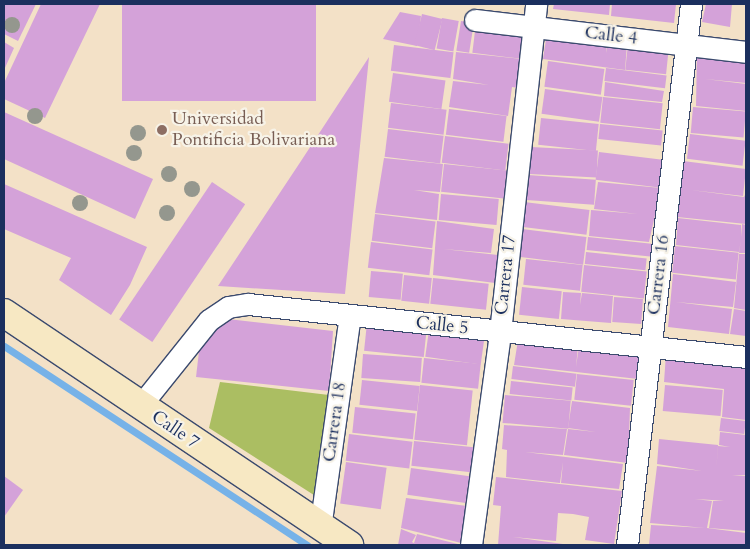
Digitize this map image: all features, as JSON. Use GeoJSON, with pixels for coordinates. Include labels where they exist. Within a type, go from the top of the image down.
{"type":"FeatureCollection","features":[{"type":"Feature","properties":{"kind":"street","name":"Carrera 17"},"geometry":{"type":"LineString","coordinates":[[471,545],[500,332],[536,4]]}},
{"type":"Feature","properties":{"kind":"street","name":"Carrera 16"},"geometry":{"type":"LineString","coordinates":[[626,545],[691,4]]}},
{"type":"Feature","properties":{"kind":"street","name":"Calle 4"},"geometry":{"type":"LineString","coordinates":[[475,20],[746,52]]}},
{"type":"Feature","properties":{"kind":"street","name":"Calle 5"},"geometry":{"type":"LineString","coordinates":[[140,406],[209,320],[228,307],[248,304],[746,357]]}},
{"type":"Feature","properties":{"kind":"street","name":"Calle 7"},"geometry":{"type":"LineString","coordinates":[[4,313],[320,528],[349,545]]}},
{"type":"Feature","properties":{"kind":"street","name":"Carrera 18"},"geometry":{"type":"LineString","coordinates":[[320,528],[350,315]]}},
{"type":"Feature","properties":{"kind":"green space"},"geometry":{"type":"Polygon","coordinates":[[[220,382],[329,395],[317,497],[209,428],[220,382]]]}},
{"type":"Feature","properties":{"kind":"building"},"geometry":{"type":"Polygon","coordinates":[[[4,4],[36,4],[18,41],[4,34],[4,4]]]}},
{"type":"Feature","properties":{"kind":"building"},"geometry":{"type":"Polygon","coordinates":[[[41,4],[100,4],[45,118],[4,99],[4,83],[41,4]]]}},
{"type":"Feature","properties":{"kind":"building"},"geometry":{"type":"Polygon","coordinates":[[[122,4],[316,4],[316,101],[122,101],[122,4]]]}},
{"type":"Feature","properties":{"kind":"building"},"geometry":{"type":"Polygon","coordinates":[[[554,4],[610,4],[609,15],[553,9],[554,4]]]}},
{"type":"Feature","properties":{"kind":"building"},"geometry":{"type":"Polygon","coordinates":[[[612,4],[676,4],[674,23],[611,16],[612,4]]]}},
{"type":"Feature","properties":{"kind":"building"},"geometry":{"type":"Polygon","coordinates":[[[706,4],[732,4],[730,27],[702,22],[706,4]]]}},
{"type":"Feature","properties":{"kind":"building"},"geometry":{"type":"Polygon","coordinates":[[[400,12],[421,16],[417,46],[383,39],[400,12]]]}},
{"type":"Feature","properties":{"kind":"building"},"geometry":{"type":"Polygon","coordinates":[[[422,14],[442,19],[435,50],[414,45],[422,14]]]}},
{"type":"Feature","properties":{"kind":"building"},"geometry":{"type":"Polygon","coordinates":[[[442,18],[459,21],[453,51],[437,49],[442,18]]]}},
{"type":"Feature","properties":{"kind":"building"},"geometry":{"type":"Polygon","coordinates":[[[461,21],[474,23],[469,53],[456,51],[461,21]]]}},
{"type":"Feature","properties":{"kind":"building"},"geometry":{"type":"Polygon","coordinates":[[[476,23],[526,29],[522,59],[472,53],[476,23]]]}},
{"type":"Feature","properties":{"kind":"building"},"geometry":{"type":"Polygon","coordinates":[[[547,33],[607,42],[606,53],[608,43],[627,44],[625,70],[543,59],[547,33]]]}},
{"type":"Feature","properties":{"kind":"building"},"geometry":{"type":"Polygon","coordinates":[[[4,42],[14,48],[4,70],[4,42]]]}},
{"type":"Feature","properties":{"kind":"building"},"geometry":{"type":"Polygon","coordinates":[[[628,44],[669,48],[666,74],[625,70],[628,44]]]}},
{"type":"Feature","properties":{"kind":"building"},"geometry":{"type":"Polygon","coordinates":[[[394,45],[454,52],[450,78],[391,71],[394,45]]]}},
{"type":"Feature","properties":{"kind":"building"},"geometry":{"type":"Polygon","coordinates":[[[697,51],[746,57],[746,83],[705,79],[746,84],[746,111],[696,106],[697,51]]]}},
{"type":"Feature","properties":{"kind":"building"},"geometry":{"type":"Polygon","coordinates":[[[456,52],[522,59],[519,88],[512,87],[508,116],[449,107],[453,81],[489,85],[453,79],[456,52]]]}},
{"type":"Feature","properties":{"kind":"building"},"geometry":{"type":"Polygon","coordinates":[[[369,57],[345,294],[218,286],[301,161],[369,57]]]}},
{"type":"Feature","properties":{"kind":"building"},"geometry":{"type":"Polygon","coordinates":[[[548,61],[604,69],[601,95],[544,87],[548,61]]]}},
{"type":"Feature","properties":{"kind":"building"},"geometry":{"type":"Polygon","coordinates":[[[606,68],[667,75],[665,88],[604,81],[606,68]]]}},
{"type":"Feature","properties":{"kind":"building"},"geometry":{"type":"Polygon","coordinates":[[[393,73],[445,80],[441,109],[389,102],[393,73]]]}},
{"type":"Feature","properties":{"kind":"building"},"geometry":{"type":"Polygon","coordinates":[[[605,82],[664,91],[662,102],[604,96],[605,82]]]}},
{"type":"Feature","properties":{"kind":"building"},"geometry":{"type":"Polygon","coordinates":[[[545,89],[602,97],[599,122],[542,114],[545,89]]]}},
{"type":"Feature","properties":{"kind":"building"},"geometry":{"type":"Polygon","coordinates":[[[603,97],[663,103],[660,129],[600,123],[603,97]]]}},
{"type":"Feature","properties":{"kind":"building"},"geometry":{"type":"Polygon","coordinates":[[[391,103],[447,110],[444,135],[388,128],[391,103]]]}},
{"type":"Feature","properties":{"kind":"building"},"geometry":{"type":"Polygon","coordinates":[[[693,107],[746,112],[744,138],[691,133],[693,107]]]}},
{"type":"Feature","properties":{"kind":"building"},"geometry":{"type":"Polygon","coordinates":[[[449,109],[507,116],[503,142],[446,135],[449,109]]]}},
{"type":"Feature","properties":{"kind":"building"},"geometry":{"type":"Polygon","coordinates":[[[4,112],[153,179],[135,219],[4,159],[4,112]]]}},
{"type":"Feature","properties":{"kind":"building"},"geometry":{"type":"Polygon","coordinates":[[[541,118],[599,124],[596,151],[538,145],[541,118]]]}},
{"type":"Feature","properties":{"kind":"building"},"geometry":{"type":"Polygon","coordinates":[[[600,124],[663,131],[661,146],[598,139],[600,124]]]}},
{"type":"Feature","properties":{"kind":"building"},"geometry":{"type":"Polygon","coordinates":[[[388,129],[444,136],[440,164],[385,157],[388,129]]]}},
{"type":"Feature","properties":{"kind":"building"},"geometry":{"type":"Polygon","coordinates":[[[690,134],[746,141],[743,166],[687,159],[690,134]]]}},
{"type":"Feature","properties":{"kind":"building"},"geometry":{"type":"Polygon","coordinates":[[[445,136],[509,144],[505,171],[442,163],[445,136]]]}},
{"type":"Feature","properties":{"kind":"building"},"geometry":{"type":"Polygon","coordinates":[[[531,147],[598,151],[596,177],[530,174],[531,147]]]}},
{"type":"Feature","properties":{"kind":"building"},"geometry":{"type":"Polygon","coordinates":[[[599,152],[663,160],[659,188],[596,180],[599,152]]]}},
{"type":"Feature","properties":{"kind":"building"},"geometry":{"type":"Polygon","coordinates":[[[384,158],[443,164],[440,192],[414,190],[439,194],[437,220],[375,213],[384,158]]]}},
{"type":"Feature","properties":{"kind":"building"},"geometry":{"type":"Polygon","coordinates":[[[683,161],[746,169],[743,196],[691,190],[744,197],[746,193],[746,224],[677,217],[683,161]]]}},
{"type":"Feature","properties":{"kind":"building"},"geometry":{"type":"Polygon","coordinates":[[[444,164],[507,171],[504,198],[441,192],[444,164]]]}},
{"type":"Feature","properties":{"kind":"building"},"geometry":{"type":"Polygon","coordinates":[[[528,175],[596,180],[594,205],[526,200],[528,175]]]}},
{"type":"Feature","properties":{"kind":"building"},"geometry":{"type":"Polygon","coordinates":[[[212,182],[245,204],[152,342],[119,320],[212,182]]]}},
{"type":"Feature","properties":{"kind":"building"},"geometry":{"type":"Polygon","coordinates":[[[598,182],[661,188],[649,242],[589,236],[591,210],[638,214],[594,209],[598,182]]]}},
{"type":"Feature","properties":{"kind":"building"},"geometry":{"type":"Polygon","coordinates":[[[4,184],[147,247],[130,285],[111,315],[59,280],[71,258],[4,229],[4,184]]]}},
{"type":"Feature","properties":{"kind":"building"},"geometry":{"type":"Polygon","coordinates":[[[441,194],[499,199],[497,225],[439,220],[441,194]]]}},
{"type":"Feature","properties":{"kind":"building"},"geometry":{"type":"Polygon","coordinates":[[[524,202],[590,210],[586,235],[521,227],[524,202]]]}},
{"type":"Feature","properties":{"kind":"building"},"geometry":{"type":"Polygon","coordinates":[[[375,214],[436,221],[432,248],[372,241],[375,214]]]}},
{"type":"Feature","properties":{"kind":"building"},"geometry":{"type":"Polygon","coordinates":[[[678,218],[741,225],[741,237],[742,224],[746,225],[746,253],[739,253],[741,240],[739,252],[676,245],[678,218]]]}},
{"type":"Feature","properties":{"kind":"building"},"geometry":{"type":"Polygon","coordinates":[[[437,221],[494,229],[491,253],[443,249],[498,255],[495,283],[433,275],[437,221]]]}},
{"type":"Feature","properties":{"kind":"building"},"geometry":{"type":"Polygon","coordinates":[[[522,229],[587,237],[583,265],[519,257],[522,229]]]}},
{"type":"Feature","properties":{"kind":"building"},"geometry":{"type":"Polygon","coordinates":[[[588,237],[652,244],[650,257],[587,250],[588,237]]]}},
{"type":"Feature","properties":{"kind":"building"},"geometry":{"type":"Polygon","coordinates":[[[371,242],[433,250],[429,275],[368,268],[371,242]]]}},
{"type":"Feature","properties":{"kind":"building"},"geometry":{"type":"Polygon","coordinates":[[[675,246],[739,253],[736,280],[672,273],[675,246]]]}},
{"type":"Feature","properties":{"kind":"building"},"geometry":{"type":"Polygon","coordinates":[[[586,252],[647,258],[645,270],[585,264],[586,252]]]}},
{"type":"Feature","properties":{"kind":"building"},"geometry":{"type":"Polygon","coordinates":[[[739,254],[746,254],[746,310],[734,308],[739,254]]]}},
{"type":"Feature","properties":{"kind":"building"},"geometry":{"type":"Polygon","coordinates":[[[526,259],[583,265],[580,291],[523,285],[526,259]]]}},
{"type":"Feature","properties":{"kind":"building"},"geometry":{"type":"Polygon","coordinates":[[[584,265],[647,272],[644,298],[581,292],[584,265]]]}},
{"type":"Feature","properties":{"kind":"building"},"geometry":{"type":"Polygon","coordinates":[[[371,271],[403,274],[401,300],[369,297],[371,271]]]}},
{"type":"Feature","properties":{"kind":"building"},"geometry":{"type":"Polygon","coordinates":[[[673,274],[736,282],[733,307],[676,302],[732,309],[729,334],[668,327],[673,274]]]}},
{"type":"Feature","properties":{"kind":"building"},"geometry":{"type":"Polygon","coordinates":[[[404,275],[432,278],[429,304],[401,301],[404,275]]]}},
{"type":"Feature","properties":{"kind":"building"},"geometry":{"type":"Polygon","coordinates":[[[433,278],[489,284],[486,310],[430,304],[433,278]]]}},
{"type":"Feature","properties":{"kind":"building"},"geometry":{"type":"Polygon","coordinates":[[[522,287],[562,291],[559,319],[519,315],[522,287]]]}},
{"type":"Feature","properties":{"kind":"building"},"geometry":{"type":"Polygon","coordinates":[[[563,292],[581,293],[580,305],[582,293],[613,296],[611,323],[561,319],[563,292]]]}},
{"type":"Feature","properties":{"kind":"building"},"geometry":{"type":"Polygon","coordinates":[[[614,297],[643,299],[641,324],[612,322],[614,297]]]}},
{"type":"Feature","properties":{"kind":"building"},"geometry":{"type":"Polygon","coordinates":[[[734,309],[746,311],[746,336],[730,334],[734,309]]]}},
{"type":"Feature","properties":{"kind":"building"},"geometry":{"type":"Polygon","coordinates":[[[219,318],[333,331],[329,391],[196,377],[200,343],[219,318]]]}},
{"type":"Feature","properties":{"kind":"building"},"geometry":{"type":"Polygon","coordinates":[[[367,323],[427,329],[424,357],[364,351],[367,323]]]}},
{"type":"Feature","properties":{"kind":"building"},"geometry":{"type":"Polygon","coordinates":[[[429,330],[484,338],[481,365],[425,357],[429,330]]]}},
{"type":"Feature","properties":{"kind":"building"},"geometry":{"type":"Polygon","coordinates":[[[518,340],[578,346],[576,367],[579,346],[640,353],[638,379],[514,365],[518,340]]]}},
{"type":"Feature","properties":{"kind":"building"},"geometry":{"type":"Polygon","coordinates":[[[363,354],[422,358],[420,382],[361,378],[363,354]]]}},
{"type":"Feature","properties":{"kind":"building"},"geometry":{"type":"Polygon","coordinates":[[[666,354],[746,364],[746,420],[722,417],[724,389],[664,382],[666,354]]]}},
{"type":"Feature","properties":{"kind":"building"},"geometry":{"type":"Polygon","coordinates":[[[424,358],[481,364],[478,389],[421,383],[424,358]]]}},
{"type":"Feature","properties":{"kind":"building"},"geometry":{"type":"Polygon","coordinates":[[[513,366],[577,374],[575,387],[511,379],[513,366]]]}},
{"type":"Feature","properties":{"kind":"building"},"geometry":{"type":"Polygon","coordinates":[[[577,374],[634,380],[631,406],[574,400],[577,374]]]}},
{"type":"Feature","properties":{"kind":"building"},"geometry":{"type":"Polygon","coordinates":[[[362,380],[420,386],[417,411],[359,405],[362,380]]]}},
{"type":"Feature","properties":{"kind":"building"},"geometry":{"type":"Polygon","coordinates":[[[511,381],[573,387],[571,400],[510,394],[511,381]]]}},
{"type":"Feature","properties":{"kind":"building"},"geometry":{"type":"Polygon","coordinates":[[[420,385],[473,391],[467,445],[414,440],[420,385]]]}},
{"type":"Feature","properties":{"kind":"building"},"geometry":{"type":"Polygon","coordinates":[[[665,385],[723,390],[721,416],[663,411],[665,385]]]}},
{"type":"Feature","properties":{"kind":"building"},"geometry":{"type":"Polygon","coordinates":[[[505,395],[571,401],[568,429],[503,423],[505,395]]]}},
{"type":"Feature","properties":{"kind":"building"},"geometry":{"type":"Polygon","coordinates":[[[572,401],[630,408],[628,463],[564,455],[568,429],[596,432],[568,428],[572,401]]]}},
{"type":"Feature","properties":{"kind":"building"},"geometry":{"type":"Polygon","coordinates":[[[355,407],[416,413],[413,439],[352,433],[355,407]]]}},
{"type":"Feature","properties":{"kind":"building"},"geometry":{"type":"Polygon","coordinates":[[[721,418],[746,421],[744,434],[719,431],[721,418]]]}},
{"type":"Feature","properties":{"kind":"building"},"geometry":{"type":"Polygon","coordinates":[[[504,425],[567,429],[563,455],[525,452],[623,464],[619,489],[561,483],[563,462],[560,483],[506,477],[507,450],[502,449],[504,425]]]}},
{"type":"Feature","properties":{"kind":"building"},"geometry":{"type":"Polygon","coordinates":[[[720,432],[746,435],[746,475],[732,475],[746,476],[746,531],[709,528],[713,501],[724,501],[695,499],[712,501],[707,528],[746,533],[746,545],[649,545],[651,525],[705,528],[650,523],[657,466],[702,471],[657,464],[659,439],[718,445],[716,473],[718,446],[730,447],[719,445],[720,432]]]}},
{"type":"Feature","properties":{"kind":"building"},"geometry":{"type":"Polygon","coordinates":[[[349,434],[413,442],[409,469],[346,461],[349,434]]]}},
{"type":"Feature","properties":{"kind":"building"},"geometry":{"type":"Polygon","coordinates":[[[414,441],[474,447],[471,472],[411,466],[414,441]]]}},
{"type":"Feature","properties":{"kind":"building"},"geometry":{"type":"Polygon","coordinates":[[[346,462],[387,468],[381,509],[340,504],[346,462]]]}},
{"type":"Feature","properties":{"kind":"building"},"geometry":{"type":"Polygon","coordinates":[[[411,468],[469,476],[466,503],[407,495],[411,468]]]}},
{"type":"Feature","properties":{"kind":"building"},"geometry":{"type":"Polygon","coordinates":[[[4,476],[23,490],[4,517],[4,476]]]}},
{"type":"Feature","properties":{"kind":"building"},"geometry":{"type":"Polygon","coordinates":[[[496,477],[622,491],[614,544],[585,540],[589,517],[558,513],[556,541],[513,537],[570,545],[498,545],[501,506],[493,505],[496,477]]]}},
{"type":"Feature","properties":{"kind":"building"},"geometry":{"type":"Polygon","coordinates":[[[406,498],[467,506],[461,543],[401,528],[406,498]]]}},
{"type":"Feature","properties":{"kind":"building"},"geometry":{"type":"Polygon","coordinates":[[[401,529],[416,535],[412,542],[417,545],[398,545],[401,529]]]}},
{"type":"Feature","properties":{"kind":"building"},"geometry":{"type":"Polygon","coordinates":[[[417,534],[462,545],[417,545],[414,543],[417,534]]]}},
{"type":"Feature","properties":{"kind":"waterway"},"geometry":{"type":"LineString","coordinates":[[4,346],[307,545]]}},
{"type":"Feature","properties":{"kind":"place","name":"Universidad Pontificia Bolivariana"},"geometry":{"type":"Point","coordinates":[162,130]}}]}
